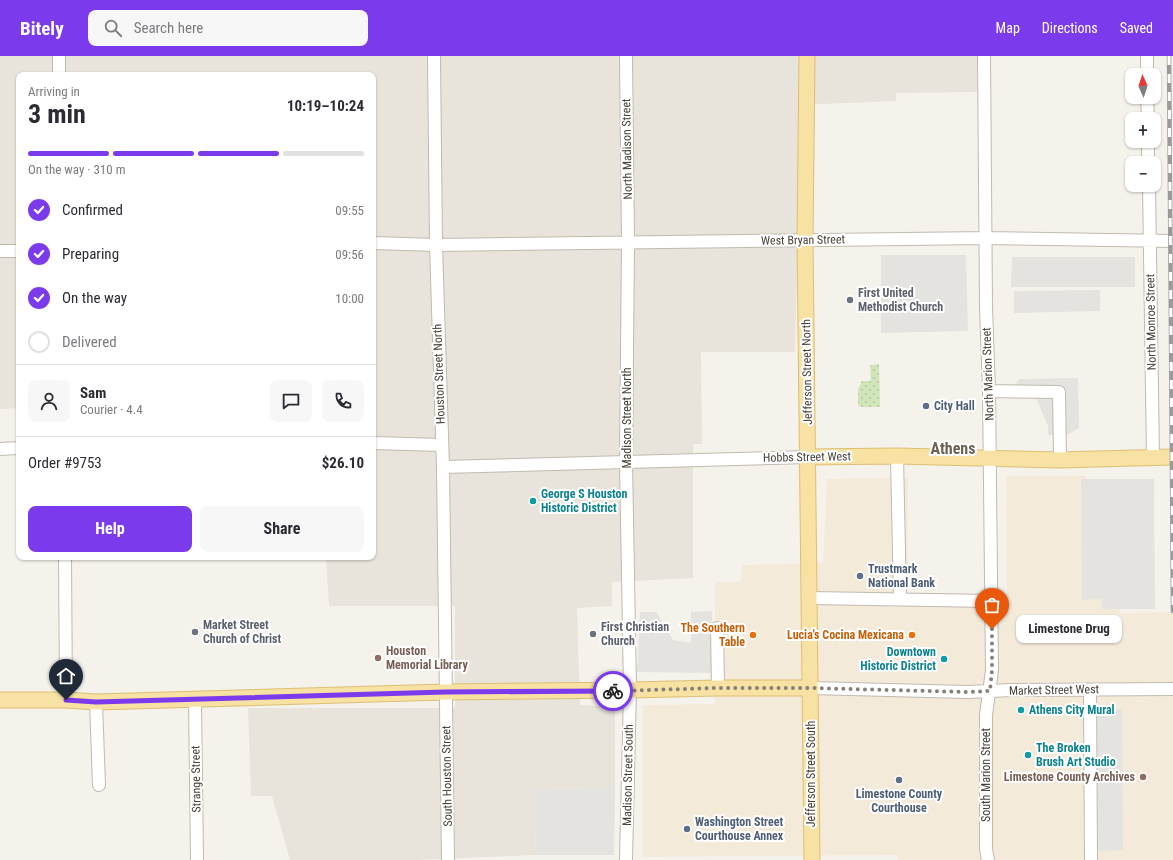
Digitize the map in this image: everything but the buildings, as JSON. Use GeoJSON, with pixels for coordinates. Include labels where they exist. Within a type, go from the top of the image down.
{"type":"FeatureCollection","features":[{"type":"Feature","properties":{"kind":"main road","name":"Jefferson Street North"},"geometry":{"type":"LineString","coordinates":[[807,56],[805,240],[811,688]]}},
{"type":"Feature","properties":{"kind":"main road","name":"Hobbs Street West"},"geometry":{"type":"LineString","coordinates":[[808,457],[897,456],[1060,460],[1172,457]]}},
{"type":"Feature","properties":{"kind":"main road","name":"Market Street West"},"geometry":{"type":"LineString","coordinates":[[0,700],[66,700],[96,702],[445,692],[811,688]]}},
{"type":"Feature","properties":{"kind":"main road","name":"Jefferson Street South"},"geometry":{"type":"LineString","coordinates":[[811,688],[812,860]]}},
{"type":"Feature","properties":{"kind":"street"},"geometry":{"type":"LineString","coordinates":[[59,56],[59,72]]}},
{"type":"Feature","properties":{"kind":"street","name":"Houston Street North"},"geometry":{"type":"LineString","coordinates":[[434,56],[436,245],[441,445],[443,467],[445,692]]}},
{"type":"Feature","properties":{"kind":"street","name":"North Madison Street"},"geometry":{"type":"LineString","coordinates":[[626,56],[628,242]]}},
{"type":"Feature","properties":{"kind":"street","name":"North Marion Street"},"geometry":{"type":"LineString","coordinates":[[984,56],[986,307],[990,391],[992,601],[992,670],[990,691]]}},
{"type":"Feature","properties":{"kind":"street"},"geometry":{"type":"LineString","coordinates":[[1147,56],[1147,68]]}},
{"type":"Feature","properties":{"kind":"street","name":"North Monroe Street"},"geometry":{"type":"LineString","coordinates":[[1149,192],[1153,458]]}},
{"type":"Feature","properties":{"kind":"street","name":"West Bryan Street"},"geometry":{"type":"LineString","coordinates":[[376,243],[436,245],[985,238],[1172,241]]}},
{"type":"Feature","properties":{"kind":"street","name":"Madison Street North"},"geometry":{"type":"LineString","coordinates":[[628,242],[626,462],[630,690]]}},
{"type":"Feature","properties":{"kind":"street"},"geometry":{"type":"LineString","coordinates":[[0,251],[16,251]]}},
{"type":"Feature","properties":{"kind":"street"},"geometry":{"type":"LineString","coordinates":[[990,391],[1059,392],[1060,460]]}},
{"type":"Feature","properties":{"kind":"street"},"geometry":{"type":"LineString","coordinates":[[376,443],[441,445]]}},
{"type":"Feature","properties":{"kind":"street"},"geometry":{"type":"LineString","coordinates":[[0,449],[16,448]]}},
{"type":"Feature","properties":{"kind":"street"},"geometry":{"type":"LineString","coordinates":[[897,456],[900,599]]}},
{"type":"Feature","properties":{"kind":"street","name":"Hobbs Street West"},"geometry":{"type":"LineString","coordinates":[[443,467],[808,457]]}},
{"type":"Feature","properties":{"kind":"street"},"geometry":{"type":"LineString","coordinates":[[65,560],[66,700]]}},
{"type":"Feature","properties":{"kind":"street"},"geometry":{"type":"LineString","coordinates":[[810,598],[992,601]]}},
{"type":"Feature","properties":{"kind":"street"},"geometry":{"type":"LineString","coordinates":[[717,628],[718,688]]}},
{"type":"Feature","properties":{"kind":"street","name":"Market Street West"},"geometry":{"type":"LineString","coordinates":[[811,688],[967,692],[1173,689]]}},
{"type":"Feature","properties":{"kind":"street","name":"Madison Street South"},"geometry":{"type":"LineString","coordinates":[[626,860],[630,690]]}},
{"type":"Feature","properties":{"kind":"street"},"geometry":{"type":"LineString","coordinates":[[1090,690],[1091,860]]}},
{"type":"Feature","properties":{"kind":"street","name":"South Marion Street"},"geometry":{"type":"LineString","coordinates":[[988,860],[986,849],[986,715],[990,691]]}},
{"type":"Feature","properties":{"kind":"street","name":"South Houston Street"},"geometry":{"type":"LineString","coordinates":[[445,692],[448,860]]}},
{"type":"Feature","properties":{"kind":"street","name":"Strange Street"},"geometry":{"type":"LineString","coordinates":[[195,699],[197,860]]}},
{"type":"Feature","properties":{"kind":"street"},"geometry":{"type":"LineString","coordinates":[[96,702],[98,785]]}},
{"type":"Feature","properties":{"kind":"shaded area","name":"George S Houston Historic District"},"geometry":{"type":"Polygon","coordinates":[[[0,56],[977,56],[977,92],[896,93],[896,101],[799,105],[795,352],[701,352],[702,444],[693,444],[693,578],[612,582],[612,606],[577,608],[580,705],[615,707],[615,788],[534,789],[536,855],[418,860],[290,860],[272,796],[251,796],[248,708],[455,708],[455,606],[329,606],[326,560],[376,560],[376,72],[16,72],[16,408],[0,409],[0,56]]]}},
{"type":"Feature","properties":{"kind":"shaded area"},"geometry":{"type":"Polygon","coordinates":[[[881,255],[966,255],[968,331],[881,333],[881,255]]]}},
{"type":"Feature","properties":{"kind":"shaded area"},"geometry":{"type":"Polygon","coordinates":[[[1012,257],[1135,257],[1135,287],[1011,287],[1012,257]]]}},
{"type":"Feature","properties":{"kind":"shaded area"},"geometry":{"type":"Polygon","coordinates":[[[1100,290],[1100,311],[1014,313],[1014,291],[1100,290]]]}},
{"type":"Feature","properties":{"kind":"shaded area"},"geometry":{"type":"Polygon","coordinates":[[[1078,378],[1079,428],[1067,435],[1048,435],[1048,426],[1034,393],[1019,387],[1016,383],[1020,379],[1078,378]]]}},
{"type":"Feature","properties":{"kind":"shaded area","name":"Downtown Historic District"},"geometry":{"type":"Polygon","coordinates":[[[1006,476],[1086,476],[1089,561],[1118,563],[1120,613],[1173,612],[1173,860],[898,860],[898,855],[643,857],[643,705],[715,704],[715,582],[741,582],[742,565],[823,563],[827,479],[908,478],[907,596],[1007,594],[1006,476]]]}},
{"type":"Feature","properties":{"kind":"shaded area"},"geometry":{"type":"Polygon","coordinates":[[[1081,479],[1154,479],[1155,609],[1102,609],[1102,599],[1082,600],[1081,479]]]}},
{"type":"Feature","properties":{"kind":"shaded area"},"geometry":{"type":"Polygon","coordinates":[[[712,611],[714,673],[637,672],[640,612],[656,612],[673,640],[691,643],[691,612],[712,611]]]}},
{"type":"Feature","properties":{"kind":"shaded area"},"geometry":{"type":"Polygon","coordinates":[[[1097,709],[1122,709],[1123,850],[1098,851],[1097,709]]]}},
{"type":"Feature","properties":{"kind":"shaded area"},"geometry":{"type":"Polygon","coordinates":[[[615,788],[614,855],[536,855],[534,789],[615,788]]]}},
{"type":"Feature","properties":{"kind":"green space"},"geometry":{"type":"Polygon","coordinates":[[[879,364],[880,407],[861,407],[858,405],[858,389],[862,381],[871,381],[870,365],[879,364]]]}},
{"type":"Feature","properties":{"kind":"railway"},"geometry":{"type":"LineString","coordinates":[[1169,56],[1173,611]]}},
{"type":"Feature","properties":{"kind":"way so far"},"geometry":{"type":"LineString","coordinates":[[613,691],[718,688],[811,688],[967,692],[990,691],[992,670],[992,629]]}},
{"type":"Feature","properties":{"kind":"place","name":"First United Methodist Church"},"geometry":{"type":"Point","coordinates":[850,300]}},
{"type":"Feature","properties":{"kind":"place","name":"City Hall"},"geometry":{"type":"Point","coordinates":[926,406]}},
{"type":"Feature","properties":{"kind":"place","name":"George S Houston Historic District"},"geometry":{"type":"Point","coordinates":[533,501]}},
{"type":"Feature","properties":{"kind":"place","name":"Trustmark National Bank"},"geometry":{"type":"Point","coordinates":[860,576]}},
{"type":"Feature","properties":{"kind":"place","name":"Limestone Drug"},"geometry":{"type":"Point","coordinates":[992,629]}},
{"type":"Feature","properties":{"kind":"place","name":"Market Street Church of Christ"},"geometry":{"type":"Point","coordinates":[195,632]}},
{"type":"Feature","properties":{"kind":"place","name":"First Christian Church"},"geometry":{"type":"Point","coordinates":[593,634]}},
{"type":"Feature","properties":{"kind":"place","name":"The Southern Table"},"geometry":{"type":"Point","coordinates":[753,635]}},
{"type":"Feature","properties":{"kind":"place","name":"Lucia's Cocina Mexicana"},"geometry":{"type":"Point","coordinates":[912,635]}},
{"type":"Feature","properties":{"kind":"place","name":"Houston Memorial Library"},"geometry":{"type":"Point","coordinates":[378,658]}},
{"type":"Feature","properties":{"kind":"place","name":"Downtown Historic District"},"geometry":{"type":"Point","coordinates":[944,659]}},
{"type":"Feature","properties":{"kind":"place","name":"Athens City Mural"},"geometry":{"type":"Point","coordinates":[1021,710]}},
{"type":"Feature","properties":{"kind":"place","name":"The Broken Brush Art Studio"},"geometry":{"type":"Point","coordinates":[1028,755]}},
{"type":"Feature","properties":{"kind":"place","name":"Limestone County Archives"},"geometry":{"type":"Point","coordinates":[1143,777]}},
{"type":"Feature","properties":{"kind":"place","name":"Limestone County Courthouse"},"geometry":{"type":"Point","coordinates":[899,780]}},
{"type":"Feature","properties":{"kind":"place","name":"Washington Street Courthouse Annex"},"geometry":{"type":"Point","coordinates":[687,829]}},
{"type":"Feature","properties":{"kind":"district","name":"Athens"},"geometry":{"type":"Point","coordinates":[953,448]}},
{"type":"Feature","properties":{"kind":"route"},"geometry":{"type":"LineString","coordinates":[[66,700],[96,702],[445,692],[613,691]]}}]}
